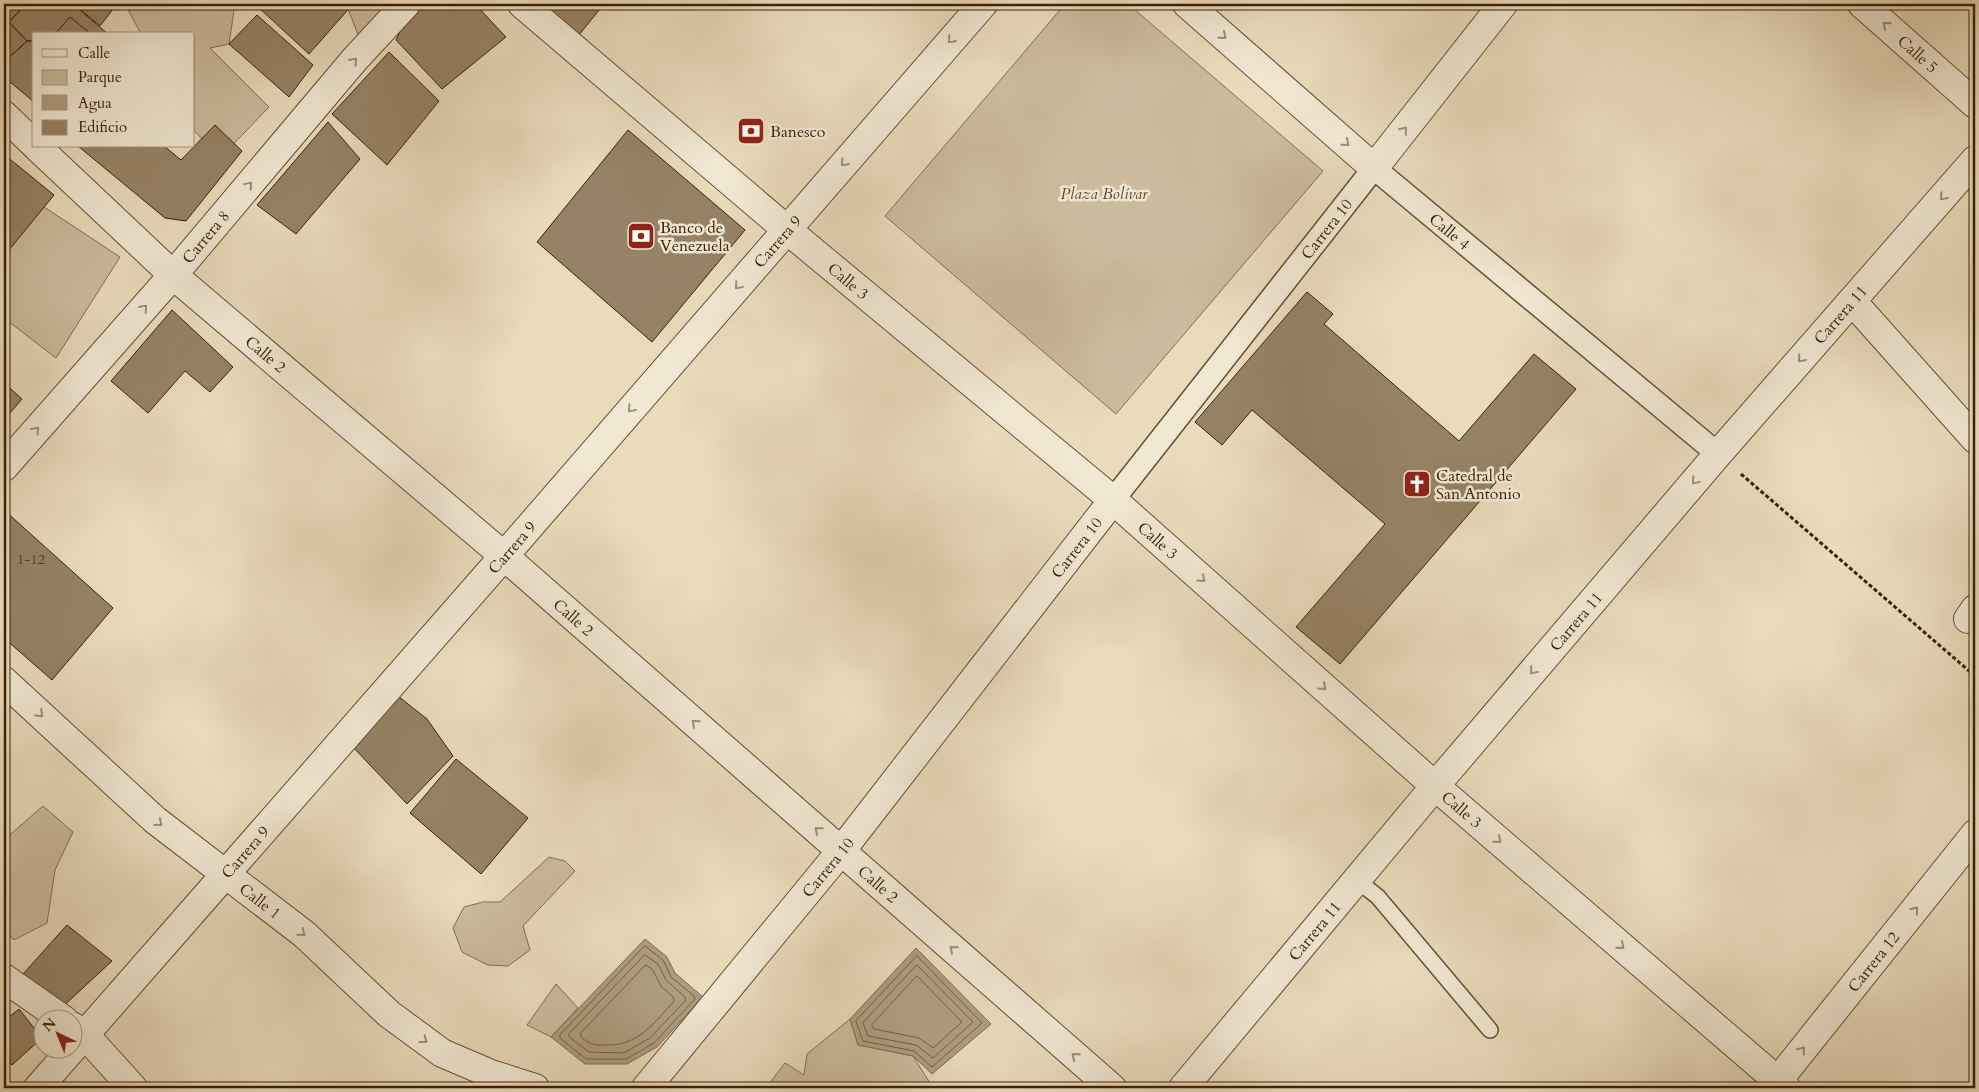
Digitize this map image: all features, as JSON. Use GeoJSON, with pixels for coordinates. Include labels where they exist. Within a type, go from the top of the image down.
{"type":"FeatureCollection","features":[{"type":"Feature","properties":{"kind":"street","name":"Carrera 8"},"geometry":{"type":"LineString","coordinates":[[4,467],[173,275],[355,59],[406,4]]}},
{"type":"Feature","properties":{"kind":"street","name":"Calle 3"},"geometry":{"type":"LineString","coordinates":[[522,4],[786,229],[1113,500],[1435,786],[1779,1086]]}},
{"type":"Feature","properties":{"kind":"street","name":"Carrera 9"},"geometry":{"type":"LineString","coordinates":[[82,1019],[225,875],[983,4]]}},
{"type":"Feature","properties":{"kind":"street","name":"Calle 4"},"geometry":{"type":"LineString","coordinates":[[1187,4],[1374,168],[1718,454]]}},
{"type":"Feature","properties":{"kind":"street","name":"Carrera 10"},"geometry":{"type":"LineString","coordinates":[[646,1088],[841,851],[1113,500],[1503,4]]}},
{"type":"Feature","properties":{"kind":"street","name":"Calle 5"},"geometry":{"type":"LineString","coordinates":[[1862,4],[1975,104]]}},
{"type":"Feature","properties":{"kind":"street","name":"Calle 2"},"geometry":{"type":"LineString","coordinates":[[4,116],[32,142]]}},
{"type":"Feature","properties":{"kind":"street","name":"Calle 2"},"geometry":{"type":"LineString","coordinates":[[38,148],[173,275],[504,556],[1112,1088]]}},
{"type":"Feature","properties":{"kind":"street","name":"Carrera 11"},"geometry":{"type":"LineString","coordinates":[[1183,1088],[1435,786],[1718,454],[1975,160]]}},
{"type":"Feature","properties":{"kind":"street"},"geometry":{"type":"LineString","coordinates":[[1852,301],[1975,439]]}},
{"type":"Feature","properties":{"kind":"street","name":"Calle 1"},"geometry":{"type":"LineString","coordinates":[[4,681],[154,820],[304,934],[389,1014],[442,1053],[491,1074],[535,1088]]}},
{"type":"Feature","properties":{"kind":"street","name":"Carrera 12"},"geometry":{"type":"LineString","coordinates":[[1779,1086],[1975,834]]}},
{"type":"Feature","properties":{"kind":"street"},"geometry":{"type":"LineString","coordinates":[[4,978],[50,1010]]}},
{"type":"Feature","properties":{"kind":"street"},"geometry":{"type":"LineString","coordinates":[[82,1035],[133,1088]]}},
{"type":"Feature","properties":{"kind":"street","name":"Carrera 9"},"geometry":{"type":"LineString","coordinates":[[38,1088],[55,1060]]}},
{"type":"Feature","properties":{"kind":"lane"},"geometry":{"type":"LineString","coordinates":[[1357,880],[1378,897],[1490,1030]]}},
{"type":"Feature","properties":{"kind":"path"},"geometry":{"type":"LineString","coordinates":[[1718,454],[1975,676]]}},
{"type":"Feature","properties":{"kind":"green space"},"geometry":{"type":"Polygon","coordinates":[[[125,4],[235,4],[229,44],[210,48],[269,107],[221,157],[195,132],[195,32],[140,32],[125,4]]]}},
{"type":"Feature","properties":{"kind":"green space"},"geometry":{"type":"Polygon","coordinates":[[[346,4],[390,4],[361,42],[346,4]]]}},
{"type":"Feature","properties":{"kind":"green space","name":"Plaza Bolívar"},"geometry":{"type":"Polygon","coordinates":[[[1065,4],[1128,4],[1323,171],[1116,414],[885,216],[1065,4]]]}},
{"type":"Feature","properties":{"kind":"green space"},"geometry":{"type":"Polygon","coordinates":[[[38,203],[120,257],[56,358],[4,318],[4,241],[38,203]]]}},
{"type":"Feature","properties":{"kind":"green space"},"geometry":{"type":"Polygon","coordinates":[[[43,806],[73,832],[55,870],[47,923],[14,940],[4,929],[4,840],[43,806]]]}},
{"type":"Feature","properties":{"kind":"green space"},"geometry":{"type":"Polygon","coordinates":[[[549,857],[565,861],[575,871],[523,926],[530,950],[508,966],[488,965],[462,952],[453,928],[464,907],[483,902],[500,902],[549,857]]]}},
{"type":"Feature","properties":{"kind":"green space"},"geometry":{"type":"Polygon","coordinates":[[[556,984],[578,1008],[551,1037],[527,1025],[556,984]]]}},
{"type":"Feature","properties":{"kind":"green space"},"geometry":{"type":"Polygon","coordinates":[[[850,1019],[859,1045],[913,1056],[933,1088],[766,1088],[785,1063],[804,1075],[807,1054],[850,1019]]]}},
{"type":"Feature","properties":{"kind":"water"},"geometry":{"type":"Polygon","coordinates":[[[645,939],[667,957],[675,973],[703,997],[657,1047],[627,1064],[585,1064],[551,1037],[645,939]]]}},
{"type":"Feature","properties":{"kind":"water"},"geometry":{"type":"Polygon","coordinates":[[[916,948],[991,1024],[932,1074],[913,1056],[858,1045],[850,1019],[916,948]]]}},
{"type":"Feature","properties":{"kind":"building"},"geometry":{"type":"Polygon","coordinates":[[[4,4],[26,4],[9,22],[27,41],[4,62],[4,4]]]}},
{"type":"Feature","properties":{"kind":"building"},"geometry":{"type":"Polygon","coordinates":[[[26,4],[73,4],[106,32],[32,32],[32,41],[27,41],[9,22],[26,4]]]}},
{"type":"Feature","properties":{"kind":"building"},"geometry":{"type":"Polygon","coordinates":[[[74,4],[117,4],[100,26],[74,4]]]}},
{"type":"Feature","properties":{"kind":"building"},"geometry":{"type":"Polygon","coordinates":[[[259,4],[353,4],[309,54],[257,6],[259,4]]]}},
{"type":"Feature","properties":{"kind":"building"},"geometry":{"type":"Polygon","coordinates":[[[413,4],[475,4],[506,37],[442,89],[396,40],[413,4]]]}},
{"type":"Feature","properties":{"kind":"building"},"geometry":{"type":"Polygon","coordinates":[[[539,4],[604,4],[574,41],[539,4]]]}},
{"type":"Feature","properties":{"kind":"building"},"geometry":{"type":"Polygon","coordinates":[[[257,15],[313,65],[289,97],[229,44],[257,15]]]}},
{"type":"Feature","properties":{"kind":"building"},"geometry":{"type":"Polygon","coordinates":[[[70,17],[89,32],[57,32],[70,17]]]}},
{"type":"Feature","properties":{"kind":"building"},"geometry":{"type":"Polygon","coordinates":[[[27,41],[32,41],[32,100],[4,77],[4,62],[27,41]]]}},
{"type":"Feature","properties":{"kind":"building"},"geometry":{"type":"Polygon","coordinates":[[[389,52],[439,101],[387,165],[332,114],[389,52]]]}},
{"type":"Feature","properties":{"kind":"building"},"geometry":{"type":"Polygon","coordinates":[[[328,122],[360,159],[296,234],[257,205],[328,122]]]}},
{"type":"Feature","properties":{"kind":"building"},"geometry":{"type":"Polygon","coordinates":[[[215,125],[242,151],[186,221],[165,218],[80,148],[166,148],[181,160],[193,148],[195,148],[195,146],[215,125]]]}},
{"type":"Feature","properties":{"kind":"building","name":"Banco de Venezuela"},"geometry":{"type":"Polygon","coordinates":[[[628,130],[745,230],[652,342],[537,242],[628,130]]]}},
{"type":"Feature","properties":{"kind":"building"},"geometry":{"type":"Polygon","coordinates":[[[6,156],[54,195],[4,256],[4,159],[6,156]]]}},
{"type":"Feature","properties":{"kind":"building","name":"Catedral de San Antonio"},"geometry":{"type":"Polygon","coordinates":[[[1307,292],[1333,314],[1324,324],[1459,441],[1534,354],[1576,389],[1340,664],[1296,627],[1385,524],[1252,410],[1222,445],[1195,422],[1307,292]]]}},
{"type":"Feature","properties":{"kind":"building"},"geometry":{"type":"Polygon","coordinates":[[[172,310],[233,367],[210,392],[185,371],[148,413],[111,381],[172,310]]]}},
{"type":"Feature","properties":{"kind":"building"},"geometry":{"type":"Polygon","coordinates":[[[4,383],[22,399],[4,420],[4,383]]]}},
{"type":"Feature","properties":{"kind":"building"},"geometry":{"type":"Polygon","coordinates":[[[4,510],[113,608],[52,680],[4,638],[4,510]]]}},
{"type":"Feature","properties":{"kind":"building"},"geometry":{"type":"Polygon","coordinates":[[[398,696],[427,719],[453,756],[407,804],[352,746],[398,696]]]}},
{"type":"Feature","properties":{"kind":"building"},"geometry":{"type":"Polygon","coordinates":[[[456,759],[528,818],[481,874],[410,813],[456,759]]]}},
{"type":"Feature","properties":{"kind":"building"},"geometry":{"type":"Polygon","coordinates":[[[67,925],[112,961],[59,1010],[23,974],[67,925]]]}},
{"type":"Feature","properties":{"kind":"building"},"geometry":{"type":"Polygon","coordinates":[[[19,1009],[32,1025],[32,1047],[12,1065],[4,1056],[4,1021],[19,1009]]]}},
{"type":"Feature","properties":{"kind":"place","name":"Banesco"},"geometry":{"type":"Point","coordinates":[751,131]}},
{"type":"Feature","properties":{"kind":"place","name":"Banco de Venezuela"},"geometry":{"type":"Point","coordinates":[641,236]}},
{"type":"Feature","properties":{"kind":"place","name":"Catedral de San Antonio"},"geometry":{"type":"Point","coordinates":[1417,484]}}]}
